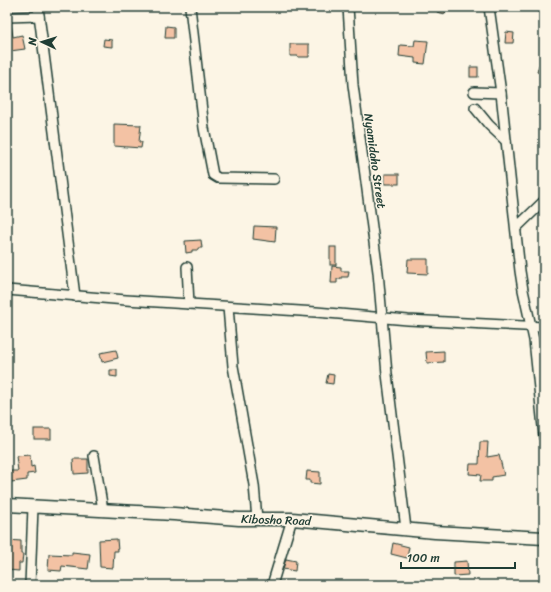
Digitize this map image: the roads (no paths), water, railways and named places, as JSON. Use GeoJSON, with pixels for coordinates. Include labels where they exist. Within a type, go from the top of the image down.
{"type":"FeatureCollection","features":[{"type":"Feature","properties":{"kind":"street"},"geometry":{"type":"LineString","coordinates":[[190,7],[204,128],[213,175],[218,178],[274,179]]}},
{"type":"Feature","properties":{"kind":"street","name":"Nyamidaho Street"},"geometry":{"type":"LineString","coordinates":[[348,7],[353,85],[378,272],[393,429],[406,528]]}},
{"type":"Feature","properties":{"kind":"street"},"geometry":{"type":"LineString","coordinates":[[489,7],[501,92],[523,290],[531,326],[544,437]]}},
{"type":"Feature","properties":{"kind":"street"},"geometry":{"type":"LineString","coordinates":[[7,17],[39,12],[75,296]]}},
{"type":"Feature","properties":{"kind":"street"},"geometry":{"type":"LineString","coordinates":[[474,92],[501,92]]}},
{"type":"Feature","properties":{"kind":"street"},"geometry":{"type":"LineString","coordinates":[[475,108],[489,125],[506,141]]}},
{"type":"Feature","properties":{"kind":"street"},"geometry":{"type":"LineString","coordinates":[[516,228],[544,201]]}},
{"type":"Feature","properties":{"kind":"street"},"geometry":{"type":"LineString","coordinates":[[187,267],[189,304]]}},
{"type":"Feature","properties":{"kind":"street"},"geometry":{"type":"LineString","coordinates":[[7,290],[382,318],[544,327]]}},
{"type":"Feature","properties":{"kind":"street"},"geometry":{"type":"LineString","coordinates":[[228,307],[233,366],[254,485],[257,519]]}},
{"type":"Feature","properties":{"kind":"street"},"geometry":{"type":"LineString","coordinates":[[94,456],[103,510]]}},
{"type":"Feature","properties":{"kind":"street","name":"Kibosho Road"},"geometry":{"type":"LineString","coordinates":[[7,505],[257,519],[292,519],[406,528],[435,532],[544,538]]}},
{"type":"Feature","properties":{"kind":"street"},"geometry":{"type":"LineString","coordinates":[[30,585],[33,507]]}},
{"type":"Feature","properties":{"kind":"street"},"geometry":{"type":"LineString","coordinates":[[272,585],[292,519]]}}]}
